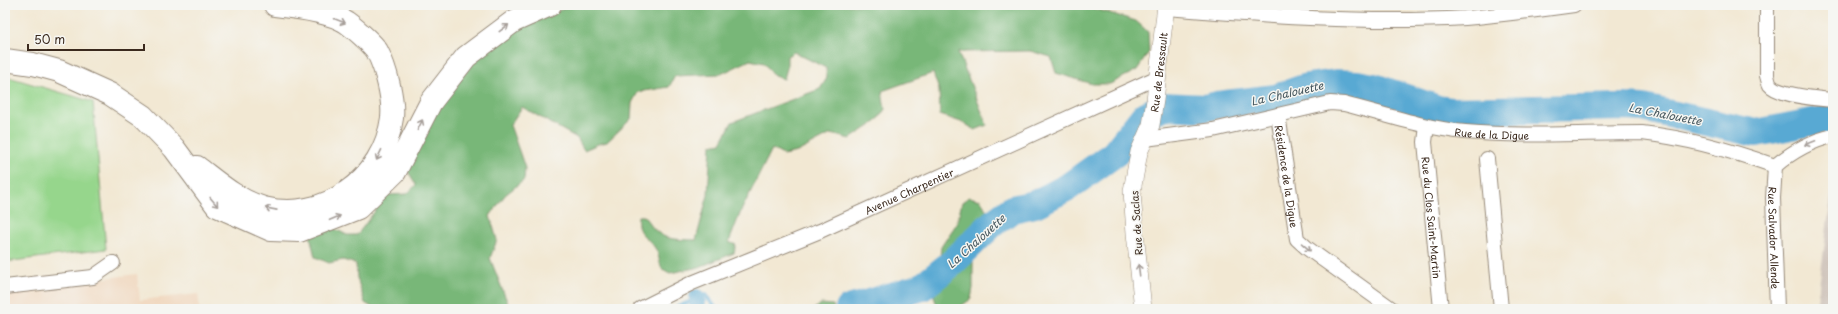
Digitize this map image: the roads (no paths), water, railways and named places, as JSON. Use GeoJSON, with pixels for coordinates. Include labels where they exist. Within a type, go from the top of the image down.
{"type":"FeatureCollection","features":[{"type":"Feature","properties":{"kind":"main road"},"geometry":{"type":"LineString","coordinates":[[174,148],[240,198],[264,207],[284,211],[310,209],[335,200],[356,187],[374,165],[386,141],[392,118],[390,86],[376,50],[345,22],[305,9],[275,5]]}},
{"type":"Feature","properties":{"kind":"main road"},"geometry":{"type":"LineString","coordinates":[[5,60],[32,64],[59,71],[110,94],[143,116],[174,148],[217,206],[271,230],[299,231],[358,208],[395,172],[431,102],[466,57],[514,20],[550,5]]}},
{"type":"Feature","properties":{"kind":"street"},"geometry":{"type":"LineString","coordinates":[[1166,7],[1266,16],[1399,19],[1465,18],[1574,5]]}},
{"type":"Feature","properties":{"kind":"street"},"geometry":{"type":"LineString","coordinates":[[1767,5],[1767,76],[1769,84],[1776,90],[1800,96],[1833,100]]}},
{"type":"Feature","properties":{"kind":"street","name":"Rue de Bressault"},"geometry":{"type":"LineString","coordinates":[[1148,132],[1155,100],[1166,7]]}},
{"type":"Feature","properties":{"kind":"street","name":"Avenue Charpentier"},"geometry":{"type":"LineString","coordinates":[[640,309],[692,283],[820,232],[1158,77]]}},
{"type":"Feature","properties":{"kind":"street","name":"Rue de la Digue"},"geometry":{"type":"LineString","coordinates":[[1148,132],[1213,130],[1330,104],[1344,104],[1427,126],[1465,132],[1525,134],[1642,133],[1656,135],[1724,150],[1775,166]]}},
{"type":"Feature","properties":{"kind":"street","name":"Résidence de la Digue"},"geometry":{"type":"LineString","coordinates":[[1278,115],[1297,239],[1306,248],[1392,309]]}},
{"type":"Feature","properties":{"kind":"street","name":"Rue du Clos Saint-Martin"},"geometry":{"type":"LineString","coordinates":[[1427,126],[1425,142],[1441,309]]}},
{"type":"Feature","properties":{"kind":"street","name":"Rue de Saclas"},"geometry":{"type":"LineString","coordinates":[[1144,309],[1135,233],[1132,191],[1139,152],[1148,132]]}},
{"type":"Feature","properties":{"kind":"street"},"geometry":{"type":"LineString","coordinates":[[1775,166],[1807,144],[1833,136]]}},
{"type":"Feature","properties":{"kind":"street"},"geometry":{"type":"LineString","coordinates":[[1487,160],[1501,309]]}},
{"type":"Feature","properties":{"kind":"street","name":"Rue Salvador Allende"},"geometry":{"type":"LineString","coordinates":[[1775,166],[1772,198],[1777,309]]}},
{"type":"Feature","properties":{"kind":"street"},"geometry":{"type":"LineString","coordinates":[[5,287],[93,277],[113,263]]}},
{"type":"Feature","properties":{"kind":"waterway","name":"La Chalouette"},"geometry":{"type":"LineString","coordinates":[[849,309],[922,287],[952,263],[992,224],[1012,209],[1035,204],[1068,187],[1114,154],[1144,116],[1164,106],[1205,108],[1217,105],[1276,98],[1307,87],[1336,83],[1357,84],[1374,87],[1438,109],[1452,111],[1624,107],[1643,108],[1756,133],[1833,118]]}},
{"type":"Feature","properties":{"kind":"waterway"},"geometry":{"type":"LineString","coordinates":[[673,309],[706,295],[716,309]]}},
{"type":"Feature","properties":{"kind":"waterway"},"geometry":{"type":"LineString","coordinates":[[697,297],[704,309]]}},
{"type":"Feature","properties":{"kind":"waterway"},"geometry":{"type":"LineString","coordinates":[[697,297],[698,309]]}},
{"type":"Feature","properties":{"kind":"railway"},"geometry":{"type":"LineString","coordinates":[[1832,309],[1833,281]]}}]}
